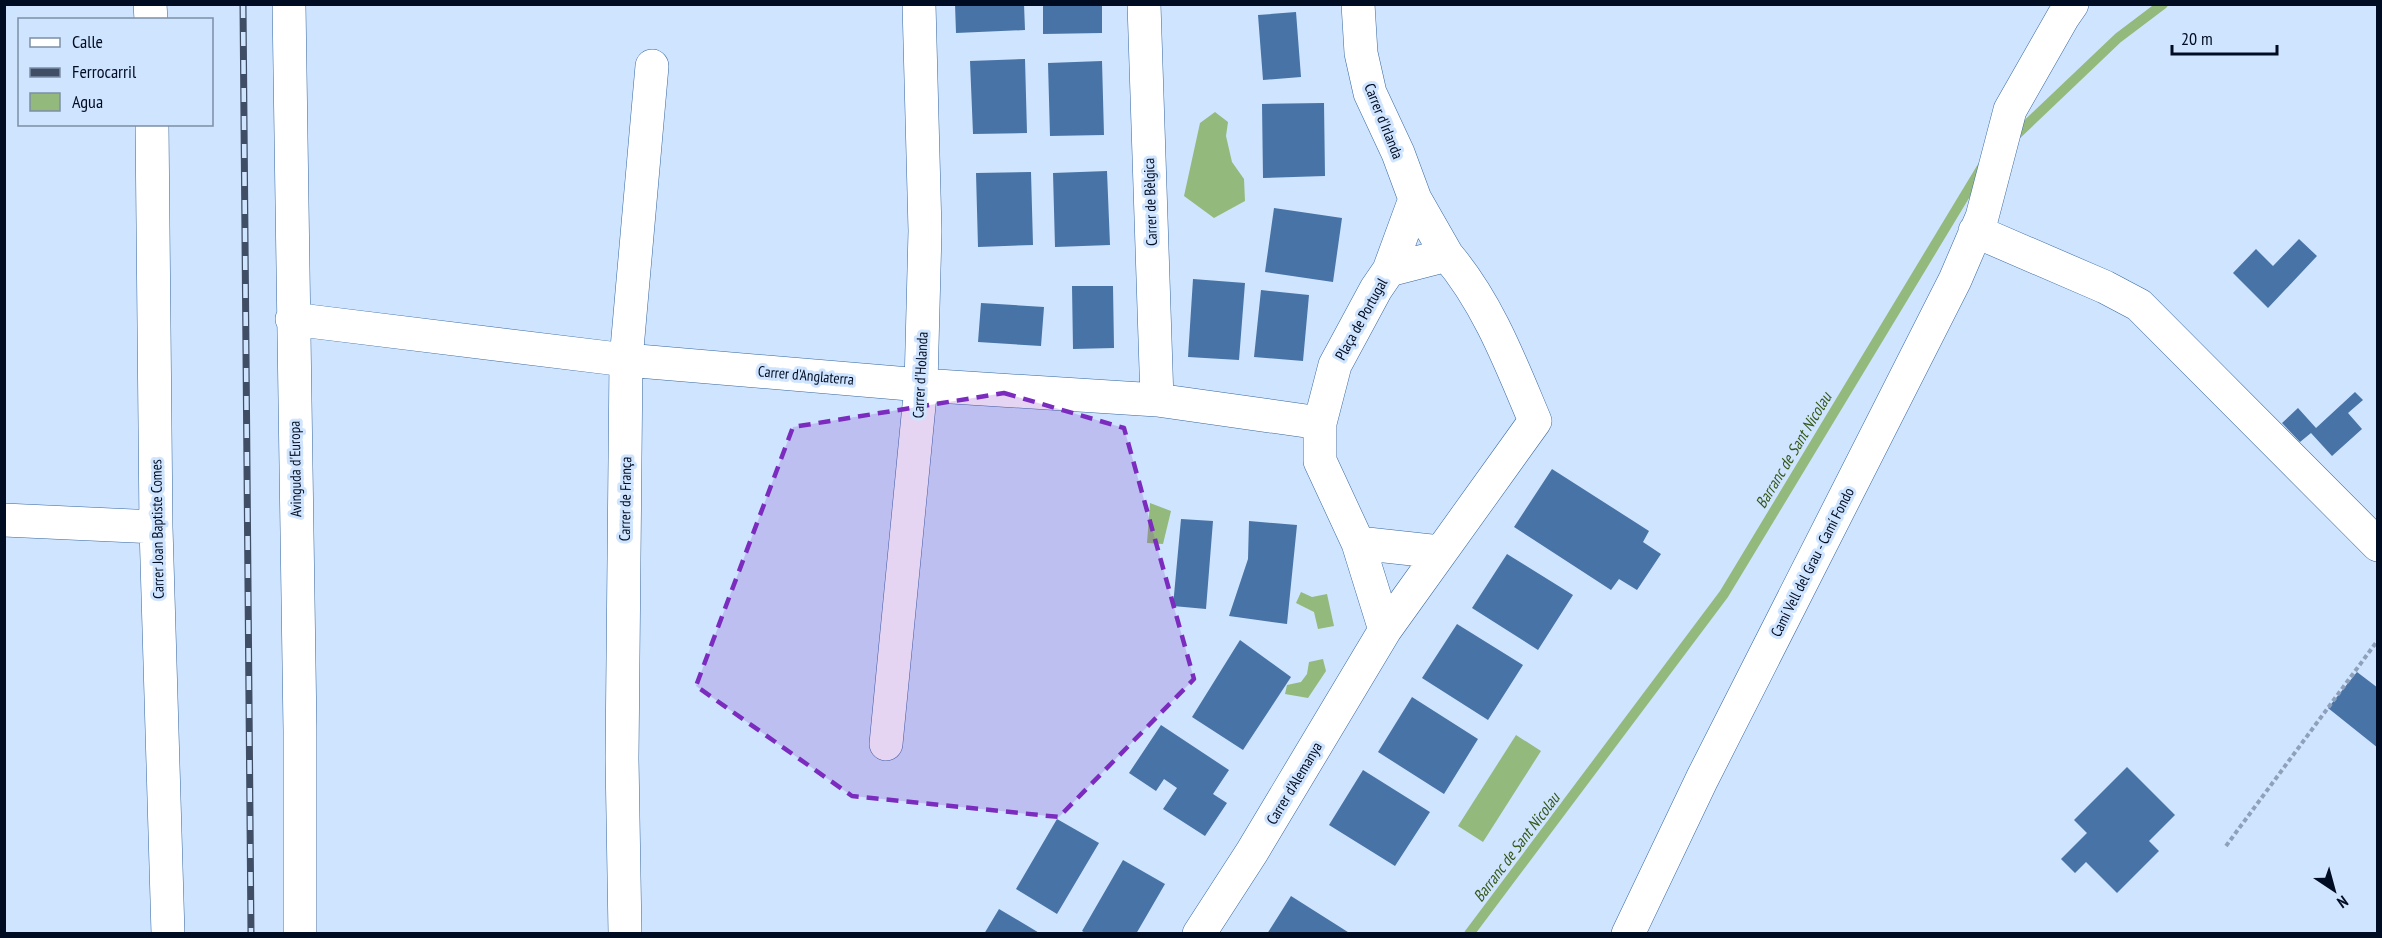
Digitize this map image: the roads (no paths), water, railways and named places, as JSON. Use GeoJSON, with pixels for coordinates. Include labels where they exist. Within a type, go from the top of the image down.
{"type":"FeatureCollection","features":[{"type":"Feature","properties":{"kind":"street","name":"Avinguda d'Europa"},"geometry":{"type":"LineString","coordinates":[[289,4],[300,730],[300,933]]}},
{"type":"Feature","properties":{"kind":"street","name":"Carrer d'Holanda"},"geometry":{"type":"LineString","coordinates":[[886,744],[921,385],[925,231],[919,4]]}},
{"type":"Feature","properties":{"kind":"street","name":"Carrer de Bèlgica"},"geometry":{"type":"LineString","coordinates":[[1144,4],[1157,400]]}},
{"type":"Feature","properties":{"kind":"street","name":"Carrer d'Irlanda"},"geometry":{"type":"LineString","coordinates":[[1358,4],[1361,53],[1370,93],[1398,153],[1415,199],[1447,255]]}},
{"type":"Feature","properties":{"kind":"street","name":"Camí Vell del Grau - Camí Fondo"},"geometry":{"type":"LineString","coordinates":[[1628,933],[1702,779],[1955,280],[1976,231],[1990,188],[2010,110],[2072,4]]}},
{"type":"Feature","properties":{"kind":"street","name":"Carrer de França"},"geometry":{"type":"LineString","coordinates":[[625,933],[622,758],[626,360],[652,66]]}},
{"type":"Feature","properties":{"kind":"street","name":"Carrer Joan Baptiste Comes"},"geometry":{"type":"LineString","coordinates":[[152,126],[156,527],[168,933]]}},
{"type":"Feature","properties":{"kind":"street"},"geometry":{"type":"LineString","coordinates":[[1389,270],[1415,199]]}},
{"type":"Feature","properties":{"kind":"street"},"geometry":{"type":"LineString","coordinates":[[1976,231],[2105,287],[2139,305],[2378,545]]}},
{"type":"Feature","properties":{"kind":"street"},"geometry":{"type":"LineString","coordinates":[[1385,630],[1358,543],[1440,552],[1535,421],[1509,359],[1467,279],[1447,255]]}},
{"type":"Feature","properties":{"kind":"street","name":"Plaça de Portugal"},"geometry":{"type":"LineString","coordinates":[[1358,543],[1320,461],[1320,423],[1335,365],[1376,289],[1389,270],[1447,255]]}},
{"type":"Feature","properties":{"kind":"street","name":"Carrer d'Anglaterra"},"geometry":{"type":"LineString","coordinates":[[292,320],[626,360],[921,385],[1157,400],[1320,423]]}},
{"type":"Feature","properties":{"kind":"street"},"geometry":{"type":"LineString","coordinates":[[4,520],[156,527]]}},
{"type":"Feature","properties":{"kind":"street","name":"Carrer d'Alemanya"},"geometry":{"type":"LineString","coordinates":[[1199,933],[1252,852],[1385,630],[1440,552]]}},
{"type":"Feature","properties":{"kind":"water"},"geometry":{"type":"Polygon","coordinates":[[[1215,112],[1228,122],[1226,136],[1232,162],[1244,179],[1245,201],[1214,218],[1184,196],[1200,123],[1215,112]]]}},
{"type":"Feature","properties":{"kind":"water"},"geometry":{"type":"Polygon","coordinates":[[[1150,503],[1171,511],[1163,544],[1147,543],[1150,503]]]}},
{"type":"Feature","properties":{"kind":"water"},"geometry":{"type":"Polygon","coordinates":[[[1301,592],[1312,597],[1327,594],[1334,626],[1318,629],[1314,612],[1296,603],[1301,592]]]}},
{"type":"Feature","properties":{"kind":"water"},"geometry":{"type":"Polygon","coordinates":[[[1323,659],[1326,671],[1308,698],[1285,694],[1287,685],[1301,682],[1307,674],[1309,662],[1323,659]]]}},
{"type":"Feature","properties":{"kind":"water"},"geometry":{"type":"Polygon","coordinates":[[[1516,735],[1541,751],[1483,842],[1458,826],[1516,735]]]}},
{"type":"Feature","properties":{"kind":"waterway","name":"Barranc de Sant Nicolau"},"geometry":{"type":"LineString","coordinates":[[2013,138],[2118,38],[2163,4]]}},
{"type":"Feature","properties":{"kind":"waterway","name":"Barranc de Sant Nicolau"},"geometry":{"type":"LineString","coordinates":[[1469,934],[1724,594],[1982,167]]}},
{"type":"Feature","properties":{"kind":"railway"},"geometry":{"type":"LineString","coordinates":[[243,4],[251,934]]}}]}
